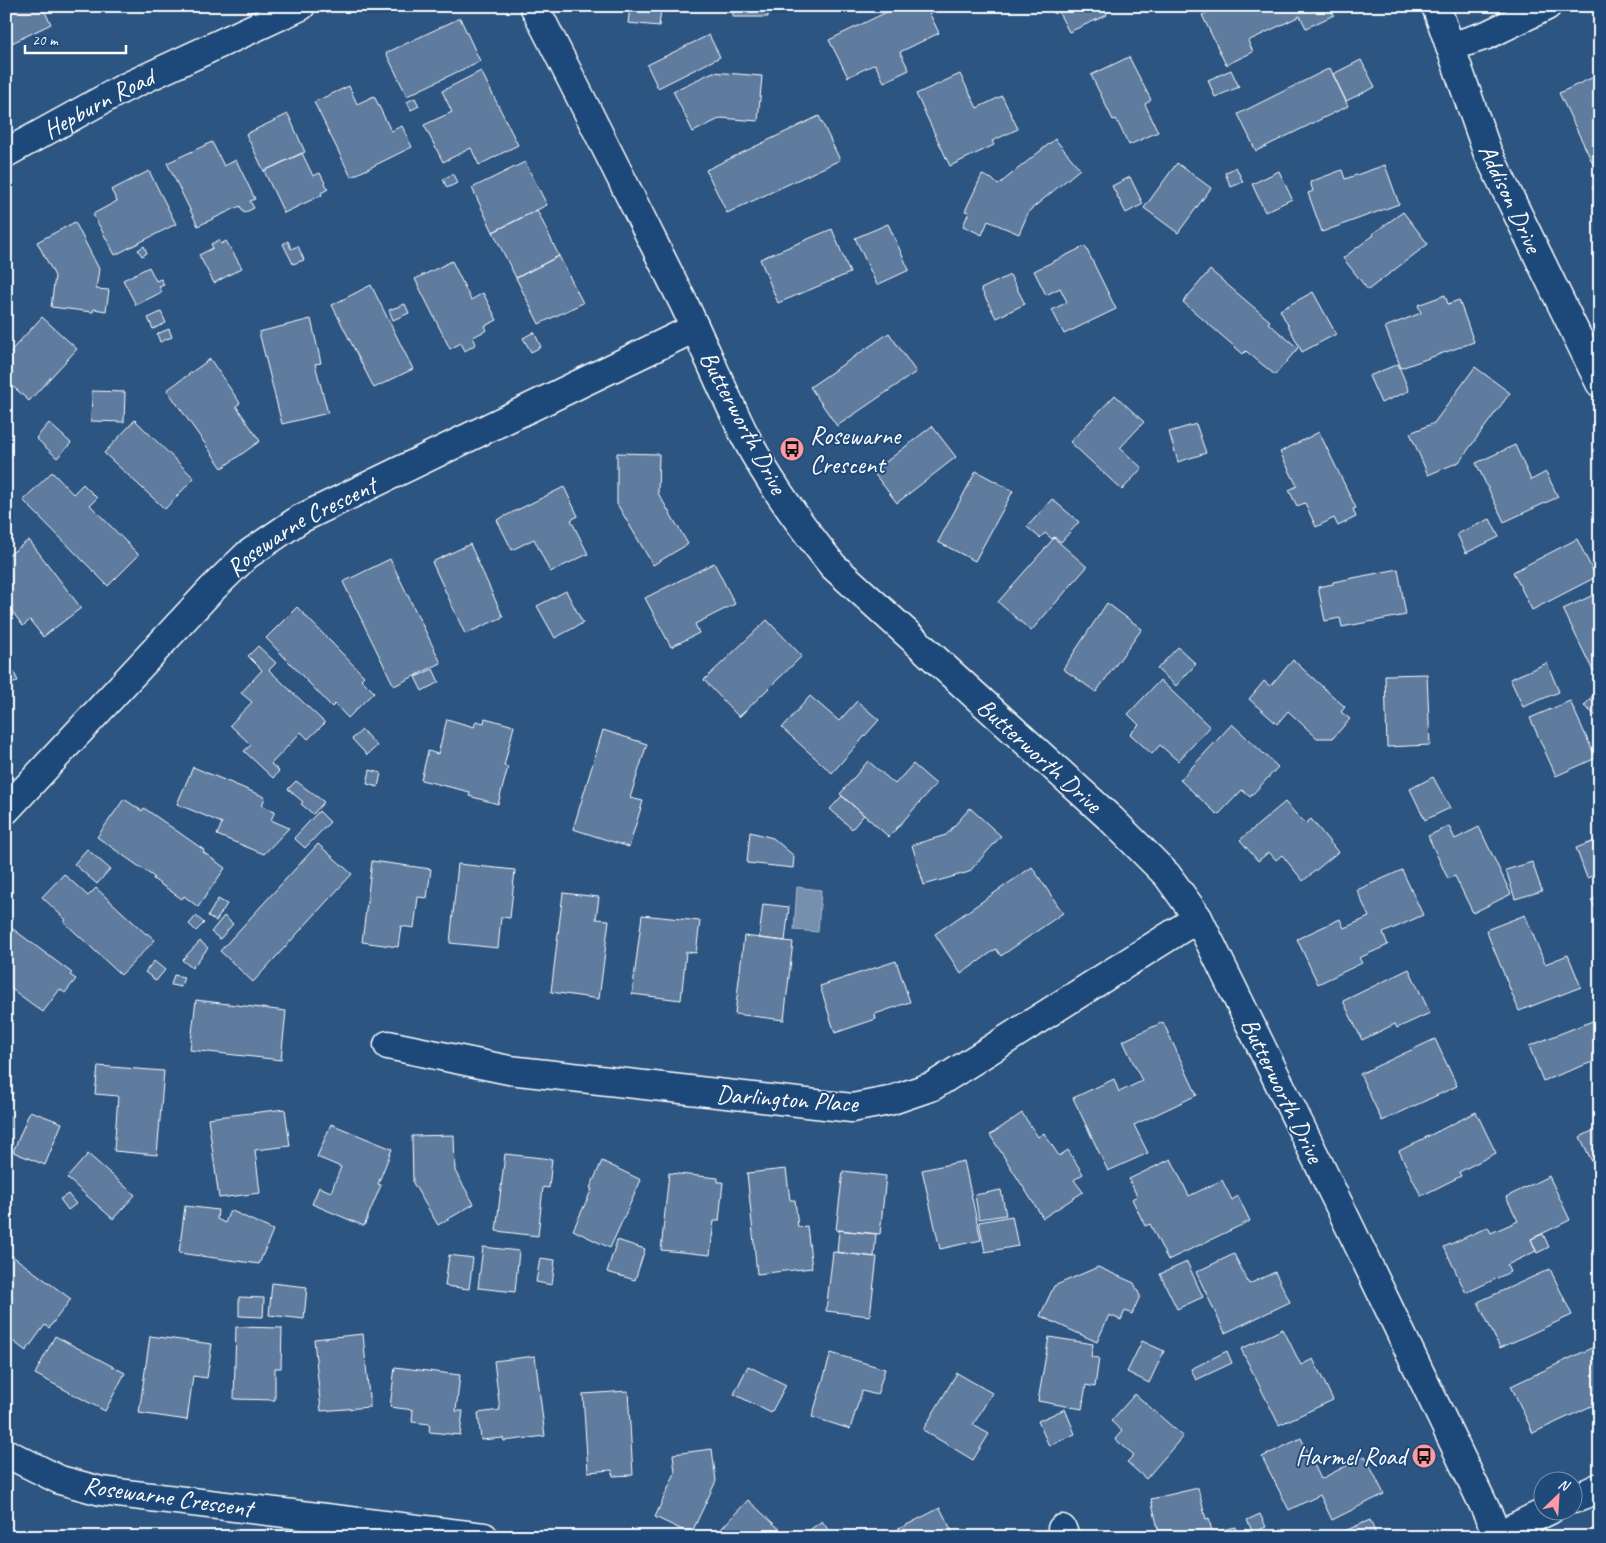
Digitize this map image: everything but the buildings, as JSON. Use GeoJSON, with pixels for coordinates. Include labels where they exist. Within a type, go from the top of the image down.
{"type":"FeatureCollection","features":[{"type":"Feature","properties":{"kind":"street","name":"Hepburn Road"},"geometry":{"type":"LineString","coordinates":[[6,153],[122,88],[301,6]]}},
{"type":"Feature","properties":{"kind":"street","name":"Butterworth Drive"},"geometry":{"type":"LineString","coordinates":[[534,6],[596,126],[695,328],[746,438],[802,526],[833,566],[1111,819],[1167,875],[1198,918],[1335,1195],[1498,1536]]}},
{"type":"Feature","properties":{"kind":"street","name":"Addison Drive"},"geometry":{"type":"LineString","coordinates":[[1436,6],[1487,151],[1600,383]]}},
{"type":"Feature","properties":{"kind":"street"},"geometry":{"type":"LineString","coordinates":[[1450,47],[1487,36],[1547,6]]}},
{"type":"Feature","properties":{"kind":"street","name":"Rosewarne Crescent"},"geometry":{"type":"LineString","coordinates":[[6,810],[212,589],[247,555],[300,519],[695,328]]}},
{"type":"Feature","properties":{"kind":"street","name":"Darlington Place"},"geometry":{"type":"LineString","coordinates":[[388,1045],[509,1070],[852,1108],[889,1101],[933,1086],[1198,918]]}},
{"type":"Feature","properties":{"kind":"street","name":"Rosewarne Crescent"},"geometry":{"type":"LineString","coordinates":[[6,1453],[60,1480],[101,1491],[484,1537]]}},
{"type":"Feature","properties":{"kind":"street"},"geometry":{"type":"LineString","coordinates":[[1584,1495],[1600,1487]]}},
{"type":"Feature","properties":{"kind":"street"},"geometry":{"type":"LineString","coordinates":[[1498,1536],[1534,1518]]}},
{"type":"Feature","properties":{"kind":"water"},"geometry":{"type":"Polygon","coordinates":[[[797,887],[821,890],[818,932],[794,930],[797,887]]]}},
{"type":"Feature","properties":{"kind":"place","name":"Rosewarne Crescent"},"geometry":{"type":"Point","coordinates":[792,449]}},
{"type":"Feature","properties":{"kind":"place","name":"Harmel Road"},"geometry":{"type":"Point","coordinates":[1424,1456]}}]}
